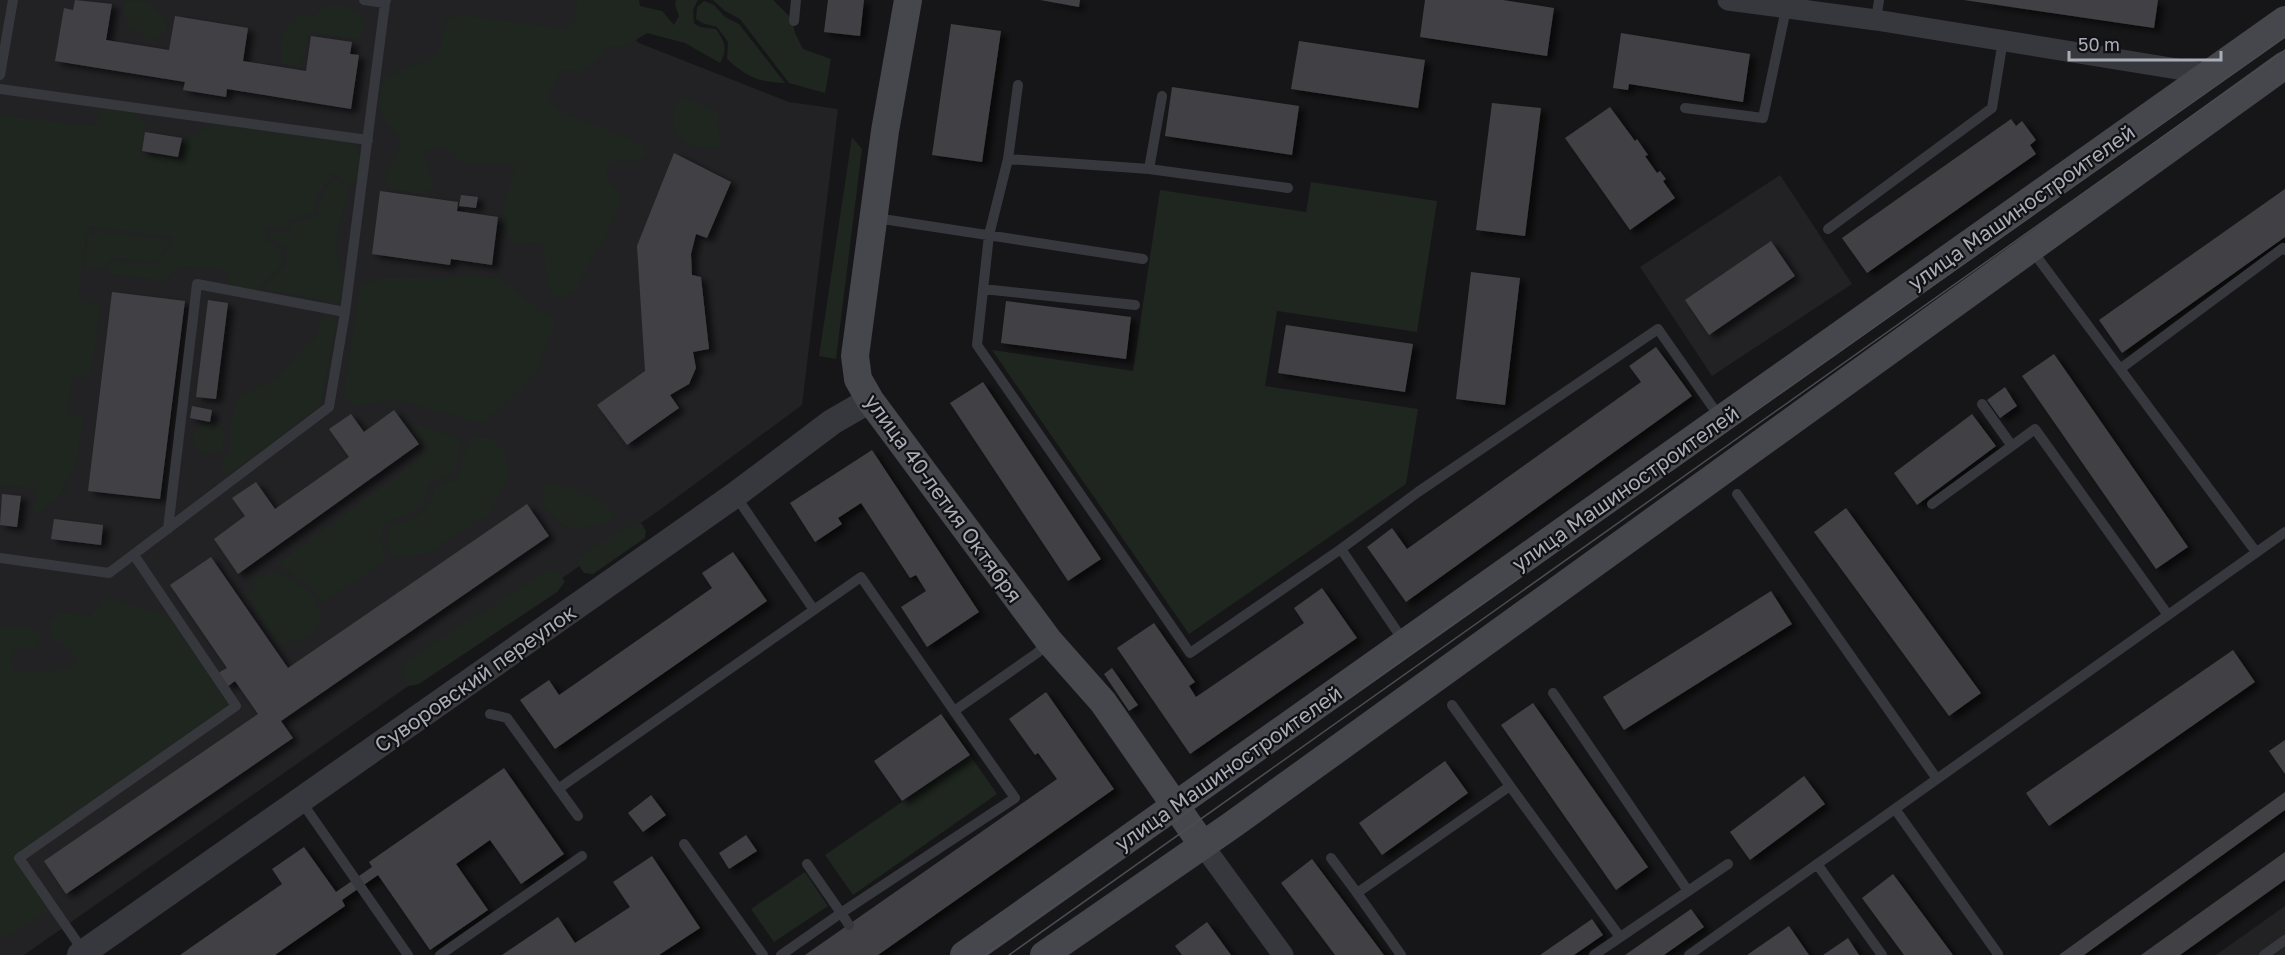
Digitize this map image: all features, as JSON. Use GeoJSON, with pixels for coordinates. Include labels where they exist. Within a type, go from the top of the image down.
{"type":"FeatureCollection","features":[{"type":"Feature","properties":{"kind":"main road","name":"улица 40-летия Октября"},"geometry":{"type":"LineString","coordinates":[[908,0],[885,131],[873,218],[855,356],[858,379],[870,400],[1050,641],[1103,702],[1202,844]]}},
{"type":"Feature","properties":{"kind":"main road","name":"улица Машиностроителей"},"geometry":{"type":"LineString","coordinates":[[964,955],[2285,20]]}},
{"type":"Feature","properties":{"kind":"main road","name":"улица Машиностроителей"},"geometry":{"type":"LineString","coordinates":[[1044,955],[1525,615],[2285,65]]}},
{"type":"Feature","properties":{"kind":"street"},"geometry":{"type":"LineString","coordinates":[[1728,0],[1786,9],[1877,10],[2003,40],[2208,74]]}},
{"type":"Feature","properties":{"kind":"street","name":"Суворовский переулок"},"geometry":{"type":"LineString","coordinates":[[82,954],[735,495],[832,422],[870,400]]}},
{"type":"Feature","properties":{"kind":"street"},"geometry":{"type":"LineString","coordinates":[[1202,844],[1283,955]]}},
{"type":"Feature","properties":{"kind":"lane"},"geometry":{"type":"LineString","coordinates":[[0,75],[13,0]]}},
{"type":"Feature","properties":{"kind":"lane"},"geometry":{"type":"LineString","coordinates":[[0,558],[109,573],[328,406],[345,312],[386,2],[364,0]]}},
{"type":"Feature","properties":{"kind":"lane"},"geometry":{"type":"LineString","coordinates":[[794,21],[796,0]]}},
{"type":"Feature","properties":{"kind":"lane"},"geometry":{"type":"LineString","coordinates":[[1685,108],[1763,118],[1786,9]]}},
{"type":"Feature","properties":{"kind":"lane"},"geometry":{"type":"LineString","coordinates":[[1828,229],[1992,108],[2003,40]]}},
{"type":"Feature","properties":{"kind":"lane"},"geometry":{"type":"LineString","coordinates":[[1018,84],[1008,159],[989,235],[977,345],[1190,653],[1341,549],[1418,492],[1658,329],[1721,420]]}},
{"type":"Feature","properties":{"kind":"lane"},"geometry":{"type":"LineString","coordinates":[[0,89],[368,140]]}},
{"type":"Feature","properties":{"kind":"lane"},"geometry":{"type":"LineString","coordinates":[[1149,169],[1161,96]]}},
{"type":"Feature","properties":{"kind":"lane"},"geometry":{"type":"LineString","coordinates":[[1008,159],[1149,169],[1288,188]]}},
{"type":"Feature","properties":{"kind":"lane"},"geometry":{"type":"LineString","coordinates":[[873,218],[1143,259]]}},
{"type":"Feature","properties":{"kind":"lane"},"geometry":{"type":"LineString","coordinates":[[2030,248],[2256,552]]}},
{"type":"Feature","properties":{"kind":"lane"},"geometry":{"type":"LineString","coordinates":[[2120,369],[2283,248],[2285,250]]}},
{"type":"Feature","properties":{"kind":"lane"},"geometry":{"type":"LineString","coordinates":[[168,529],[197,284],[345,312]]}},
{"type":"Feature","properties":{"kind":"lane"},"geometry":{"type":"LineString","coordinates":[[983,289],[1135,305]]}},
{"type":"Feature","properties":{"kind":"lane"},"geometry":{"type":"LineString","coordinates":[[1982,404],[2012,446]]}},
{"type":"Feature","properties":{"kind":"lane"},"geometry":{"type":"LineString","coordinates":[[1932,504],[2035,429],[2168,615]]}},
{"type":"Feature","properties":{"kind":"lane"},"geometry":{"type":"LineString","coordinates":[[735,495],[814,610]]}},
{"type":"Feature","properties":{"kind":"lane"},"geometry":{"type":"LineString","coordinates":[[1737,495],[1937,779]]}},
{"type":"Feature","properties":{"kind":"lane"},"geometry":{"type":"LineString","coordinates":[[1689,955],[2285,532]]}},
{"type":"Feature","properties":{"kind":"lane"},"geometry":{"type":"LineString","coordinates":[[1341,549],[1405,643]]}},
{"type":"Feature","properties":{"kind":"lane"},"geometry":{"type":"LineString","coordinates":[[82,954],[19,858],[236,706],[134,555]]}},
{"type":"Feature","properties":{"kind":"lane"},"geometry":{"type":"LineString","coordinates":[[558,789],[861,577],[1015,798],[781,955]]}},
{"type":"Feature","properties":{"kind":"lane"},"geometry":{"type":"LineString","coordinates":[[954,711],[1037,653],[1050,641]]}},
{"type":"Feature","properties":{"kind":"lane"},"geometry":{"type":"LineString","coordinates":[[1553,693],[1688,891]]}},
{"type":"Feature","properties":{"kind":"lane"},"geometry":{"type":"LineString","coordinates":[[1452,705],[1620,937]]}},
{"type":"Feature","properties":{"kind":"lane"},"geometry":{"type":"LineString","coordinates":[[490,714],[507,718],[578,816]]}},
{"type":"Feature","properties":{"kind":"lane"},"geometry":{"type":"LineString","coordinates":[[1357,893],[1510,786]]}},
{"type":"Feature","properties":{"kind":"lane"},"geometry":{"type":"LineString","coordinates":[[300,800],[408,955]]}},
{"type":"Feature","properties":{"kind":"lane"},"geometry":{"type":"LineString","coordinates":[[1895,809],[1998,954]]}},
{"type":"Feature","properties":{"kind":"lane"},"geometry":{"type":"LineString","coordinates":[[684,844],[764,955]]}},
{"type":"Feature","properties":{"kind":"lane"},"geometry":{"type":"LineString","coordinates":[[440,955],[582,856]]}},
{"type":"Feature","properties":{"kind":"lane"},"geometry":{"type":"LineString","coordinates":[[1331,858],[1401,955]]}},
{"type":"Feature","properties":{"kind":"lane"},"geometry":{"type":"LineString","coordinates":[[807,864],[849,925]]}},
{"type":"Feature","properties":{"kind":"lane"},"geometry":{"type":"LineString","coordinates":[[1594,955],[1728,864]]}},
{"type":"Feature","properties":{"kind":"lane"},"geometry":{"type":"LineString","coordinates":[[1817,864],[1882,955]]}},
{"type":"Feature","properties":{"kind":"lane"},"geometry":{"type":"LineString","coordinates":[[2264,955],[2285,940]]}},
{"type":"Feature","properties":{"kind":"shaded area"},"geometry":{"type":"Polygon","coordinates":[[[0,0],[624,0],[621,26],[639,43],[789,102],[838,109],[802,405],[661,509],[24,955],[0,955],[0,0]]]}},
{"type":"Feature","properties":{"kind":"shaded area"},"geometry":{"type":"Polygon","coordinates":[[[130,0],[148,1],[165,19],[167,32],[149,41],[127,25],[123,5],[130,0]]]}},
{"type":"Feature","properties":{"kind":"shaded area"},"geometry":{"type":"Polygon","coordinates":[[[577,0],[639,0],[640,6],[662,11],[674,25],[679,16],[675,5],[676,0],[698,0],[693,10],[694,23],[700,27],[716,29],[725,50],[720,63],[685,43],[647,33],[625,47],[608,46],[582,72],[562,70],[549,96],[557,110],[625,137],[641,145],[647,152],[639,161],[613,161],[607,170],[609,182],[622,197],[605,240],[596,250],[575,292],[560,299],[551,293],[542,246],[531,242],[519,246],[508,236],[503,225],[503,209],[515,171],[511,164],[467,163],[446,149],[436,147],[428,149],[424,156],[433,179],[432,188],[421,194],[390,189],[384,178],[399,148],[398,134],[382,115],[379,95],[384,78],[434,57],[442,43],[445,21],[459,15],[569,29],[575,18],[577,0]]]}},
{"type":"Feature","properties":{"kind":"shaded area"},"geometry":{"type":"Polygon","coordinates":[[[713,0],[773,0],[792,19],[795,33],[803,49],[831,59],[825,93],[789,83],[740,19],[725,11],[713,0]]]}},
{"type":"Feature","properties":{"kind":"shaded area"},"geometry":{"type":"Polygon","coordinates":[[[704,1],[714,5],[725,17],[739,24],[785,83],[753,77],[727,59],[728,42],[717,27],[696,19],[697,7],[704,1]]]}},
{"type":"Feature","properties":{"kind":"shaded area"},"geometry":{"type":"Polygon","coordinates":[[[335,5],[356,12],[362,19],[366,31],[357,39],[312,32],[307,39],[305,53],[298,66],[282,64],[281,41],[288,25],[301,14],[315,16],[323,8],[335,5]]]}},
{"type":"Feature","properties":{"kind":"shaded area"},"geometry":{"type":"Polygon","coordinates":[[[686,97],[720,114],[717,120],[721,148],[709,149],[689,144],[676,132],[673,112],[677,100],[686,97]]]}},
{"type":"Feature","properties":{"kind":"shaded area"},"geometry":{"type":"Polygon","coordinates":[[[107,107],[135,112],[145,123],[140,153],[180,160],[184,142],[216,121],[346,140],[358,149],[360,168],[352,186],[332,173],[316,199],[314,214],[293,218],[285,227],[266,226],[265,238],[281,251],[283,263],[256,291],[229,285],[226,270],[182,266],[164,281],[109,274],[106,267],[111,262],[156,265],[173,244],[171,237],[92,226],[86,231],[79,294],[84,301],[101,304],[90,378],[73,375],[67,413],[84,416],[75,470],[59,496],[33,517],[36,489],[0,485],[0,115],[90,126],[97,122],[100,111],[107,107]]]}},
{"type":"Feature","properties":{"kind":"shaded area"},"geometry":{"type":"Polygon","coordinates":[[[852,137],[862,149],[836,359],[819,356],[852,137]]]}},
{"type":"Feature","properties":{"kind":"shaded area"},"geometry":{"type":"Polygon","coordinates":[[[1780,175],[1852,284],[1712,376],[1640,267],[1780,175]]]}},
{"type":"Feature","properties":{"kind":"shaded area"},"geometry":{"type":"Polygon","coordinates":[[[334,178],[349,189],[340,223],[337,246],[340,268],[346,278],[340,304],[262,289],[286,265],[285,247],[270,238],[270,231],[286,233],[295,222],[317,216],[321,198],[334,178]]]}},
{"type":"Feature","properties":{"kind":"shaded area"},"geometry":{"type":"Polygon","coordinates":[[[1311,182],[1437,201],[1417,332],[1277,311],[1265,386],[1418,409],[1406,484],[1189,634],[992,350],[1133,371],[1160,190],[1306,212],[1311,182]]]}},
{"type":"Feature","properties":{"kind":"shaded area"},"geometry":{"type":"Polygon","coordinates":[[[94,231],[168,240],[170,244],[156,262],[112,258],[102,268],[89,268],[84,261],[88,235],[94,231]]]}},
{"type":"Feature","properties":{"kind":"shaded area"},"geometry":{"type":"Polygon","coordinates":[[[482,276],[502,279],[530,303],[556,320],[536,375],[483,424],[396,400],[355,406],[343,398],[360,286],[381,278],[482,276]]]}},
{"type":"Feature","properties":{"kind":"shaded area"},"geometry":{"type":"Polygon","coordinates":[[[331,316],[337,322],[320,406],[227,476],[221,472],[230,448],[229,424],[239,395],[276,379],[292,363],[302,347],[315,338],[322,318],[331,316]]]}},
{"type":"Feature","properties":{"kind":"shaded area"},"geometry":{"type":"Polygon","coordinates":[[[409,423],[461,439],[455,472],[430,483],[424,503],[407,516],[386,522],[380,542],[386,561],[322,603],[311,587],[279,563],[419,460],[424,444],[409,423]]]}},
{"type":"Feature","properties":{"kind":"shaded area"},"geometry":{"type":"Polygon","coordinates":[[[204,424],[220,426],[225,436],[222,450],[207,455],[192,446],[194,430],[204,424]]]}},
{"type":"Feature","properties":{"kind":"shaded area"},"geometry":{"type":"Polygon","coordinates":[[[470,437],[491,438],[505,451],[510,476],[488,515],[426,554],[392,557],[387,541],[391,525],[409,520],[421,513],[429,503],[435,486],[456,480],[470,437]]]}},
{"type":"Feature","properties":{"kind":"shaded area"},"geometry":{"type":"Polygon","coordinates":[[[544,483],[582,492],[616,512],[607,523],[571,531],[543,506],[544,483]]]}},
{"type":"Feature","properties":{"kind":"shaded area"},"geometry":{"type":"Polygon","coordinates":[[[633,523],[642,524],[646,531],[645,538],[593,574],[584,573],[577,563],[580,556],[633,523]]]}},
{"type":"Feature","properties":{"kind":"shaded area"},"geometry":{"type":"Polygon","coordinates":[[[557,570],[565,582],[557,592],[419,684],[409,686],[402,674],[406,661],[545,571],[557,570]]]}},
{"type":"Feature","properties":{"kind":"shaded area"},"geometry":{"type":"Polygon","coordinates":[[[272,572],[287,575],[312,594],[322,617],[309,638],[283,644],[265,626],[248,595],[255,579],[272,572]]]}},
{"type":"Feature","properties":{"kind":"shaded area"},"geometry":{"type":"Polygon","coordinates":[[[104,597],[169,617],[230,704],[13,856],[49,910],[4,939],[0,933],[0,626],[33,627],[41,638],[35,649],[13,649],[11,662],[17,673],[65,669],[79,659],[54,638],[49,623],[60,611],[90,616],[104,597]]]}},
{"type":"Feature","properties":{"kind":"shaded area"},"geometry":{"type":"Polygon","coordinates":[[[970,755],[997,794],[853,895],[825,855],[970,755]]]}},
{"type":"Feature","properties":{"kind":"shaded area"},"geometry":{"type":"Polygon","coordinates":[[[805,872],[828,906],[774,942],[751,909],[805,872]]]}},
{"type":"Feature","properties":{"kind":"shaded area"},"geometry":{"type":"Polygon","coordinates":[[[2285,906],[2285,955],[2216,955],[2285,906]]]}},
{"type":"Feature","properties":{"kind":"building"},"geometry":{"type":"Polygon","coordinates":[[[75,0],[112,4],[106,40],[169,50],[175,16],[248,28],[243,61],[306,71],[311,36],[352,42],[350,54],[359,55],[351,109],[227,89],[226,97],[183,90],[185,82],[55,61],[64,8],[73,10],[75,0]]]}},
{"type":"Feature","properties":{"kind":"building"},"geometry":{"type":"Polygon","coordinates":[[[828,0],[864,0],[860,36],[824,32],[828,0]]]}},
{"type":"Feature","properties":{"kind":"building"},"geometry":{"type":"Polygon","coordinates":[[[1040,0],[1080,0],[1079,7],[1040,0]]]}},
{"type":"Feature","properties":{"kind":"building"},"geometry":{"type":"Polygon","coordinates":[[[1425,0],[1503,0],[1554,8],[1547,56],[1420,37],[1425,0]]]}},
{"type":"Feature","properties":{"kind":"building"},"geometry":{"type":"Polygon","coordinates":[[[1964,0],[2158,0],[2154,28],[1964,0]]]}},
{"type":"Feature","properties":{"kind":"building"},"geometry":{"type":"Polygon","coordinates":[[[951,24],[1001,31],[982,162],[932,155],[951,24]]]}},
{"type":"Feature","properties":{"kind":"building"},"geometry":{"type":"Polygon","coordinates":[[[1621,33],[1750,54],[1743,102],[1629,84],[1628,90],[1613,88],[1621,33]]]}},
{"type":"Feature","properties":{"kind":"building"},"geometry":{"type":"Polygon","coordinates":[[[1299,41],[1425,60],[1418,108],[1291,89],[1299,41]]]}},
{"type":"Feature","properties":{"kind":"building"},"geometry":{"type":"Polygon","coordinates":[[[1172,87],[1299,106],[1292,155],[1165,136],[1172,87]]]}},
{"type":"Feature","properties":{"kind":"building"},"geometry":{"type":"Polygon","coordinates":[[[1492,103],[1541,108],[1525,236],[1476,230],[1492,103]]]}},
{"type":"Feature","properties":{"kind":"building"},"geometry":{"type":"Polygon","coordinates":[[[1610,107],[1635,141],[1637,139],[1657,173],[1660,171],[1666,179],[1663,181],[1675,198],[1630,230],[1565,138],[1610,107]]]}},
{"type":"Feature","properties":{"kind":"building"},"geometry":{"type":"Polygon","coordinates":[[[2011,119],[2016,126],[2022,121],[2036,140],[2030,145],[2036,154],[1867,273],[1842,238],[2011,119]]]}},
{"type":"Feature","properties":{"kind":"building"},"geometry":{"type":"Polygon","coordinates":[[[145,132],[182,138],[178,157],[142,151],[145,132]]]}},
{"type":"Feature","properties":{"kind":"building"},"geometry":{"type":"Polygon","coordinates":[[[674,153],[731,182],[707,238],[696,234],[691,254],[692,275],[701,277],[709,349],[693,352],[696,368],[689,384],[670,395],[679,408],[627,445],[597,405],[645,371],[637,246],[674,153]]]}},
{"type":"Feature","properties":{"kind":"building"},"geometry":{"type":"Polygon","coordinates":[[[2285,189],[2285,237],[2122,353],[2099,320],[2285,189]]]}},
{"type":"Feature","properties":{"kind":"building"},"geometry":{"type":"Polygon","coordinates":[[[380,191],[458,202],[457,211],[498,217],[492,265],[451,259],[450,265],[372,254],[380,191]]]}},
{"type":"Feature","properties":{"kind":"building"},"geometry":{"type":"Polygon","coordinates":[[[461,195],[478,197],[476,208],[459,206],[461,195]]]}},
{"type":"Feature","properties":{"kind":"building"},"geometry":{"type":"Polygon","coordinates":[[[1771,241],[1795,276],[1709,335],[1685,300],[1771,241]]]}},
{"type":"Feature","properties":{"kind":"building"},"geometry":{"type":"Polygon","coordinates":[[[1471,272],[1520,278],[1505,405],[1456,399],[1471,272]]]}},
{"type":"Feature","properties":{"kind":"building"},"geometry":{"type":"Polygon","coordinates":[[[112,292],[185,301],[160,499],[88,491],[112,292]]]}},
{"type":"Feature","properties":{"kind":"building"},"geometry":{"type":"Polygon","coordinates":[[[208,300],[228,303],[216,399],[196,397],[208,300]]]}},
{"type":"Feature","properties":{"kind":"building"},"geometry":{"type":"Polygon","coordinates":[[[1006,301],[1131,317],[1126,359],[1001,343],[1006,301]]]}},
{"type":"Feature","properties":{"kind":"building"},"geometry":{"type":"Polygon","coordinates":[[[1286,325],[1413,344],[1405,392],[1278,373],[1286,325]]]}},
{"type":"Feature","properties":{"kind":"building"},"geometry":{"type":"Polygon","coordinates":[[[1656,347],[1692,396],[1406,602],[1367,547],[1392,528],[1407,549],[1641,382],[1629,366],[1656,347]]]}},
{"type":"Feature","properties":{"kind":"building"},"geometry":{"type":"Polygon","coordinates":[[[2054,354],[2188,547],[2156,569],[2022,376],[2054,354]]]}},
{"type":"Feature","properties":{"kind":"building"},"geometry":{"type":"Polygon","coordinates":[[[983,382],[1101,559],[1068,581],[950,403],[983,382]]]}},
{"type":"Feature","properties":{"kind":"building"},"geometry":{"type":"Polygon","coordinates":[[[2005,387],[2017,406],[2000,418],[1987,400],[2005,387]]]}},
{"type":"Feature","properties":{"kind":"building"},"geometry":{"type":"Polygon","coordinates":[[[192,406],[212,410],[210,422],[190,418],[192,406]]]}},
{"type":"Feature","properties":{"kind":"building"},"geometry":{"type":"Polygon","coordinates":[[[394,410],[419,444],[238,574],[214,539],[245,516],[232,498],[256,482],[275,509],[349,457],[329,429],[351,414],[364,432],[394,410]]]}},
{"type":"Feature","properties":{"kind":"building"},"geometry":{"type":"Polygon","coordinates":[[[1972,414],[1996,446],[1917,505],[1894,473],[1972,414]]]}},
{"type":"Feature","properties":{"kind":"building"},"geometry":{"type":"Polygon","coordinates":[[[872,450],[979,612],[927,647],[901,607],[926,591],[916,575],[910,578],[861,503],[838,518],[842,524],[815,542],[790,503],[872,450]]]}},
{"type":"Feature","properties":{"kind":"building"},"geometry":{"type":"Polygon","coordinates":[[[2,494],[21,496],[17,527],[0,525],[2,494]]]}},
{"type":"Feature","properties":{"kind":"building"},"geometry":{"type":"Polygon","coordinates":[[[527,504],[549,536],[281,721],[293,738],[66,894],[44,861],[258,714],[235,681],[227,687],[218,673],[227,668],[170,585],[211,557],[288,668],[527,504]]]}},
{"type":"Feature","properties":{"kind":"building"},"geometry":{"type":"Polygon","coordinates":[[[1846,508],[1981,693],[1949,716],[1814,532],[1846,508]]]}},
{"type":"Feature","properties":{"kind":"building"},"geometry":{"type":"Polygon","coordinates":[[[54,519],[103,525],[101,545],[51,539],[54,519]]]}},
{"type":"Feature","properties":{"kind":"building"},"geometry":{"type":"Polygon","coordinates":[[[733,552],[767,601],[555,749],[520,700],[549,680],[559,695],[572,686],[712,588],[702,573],[733,552]]]}},
{"type":"Feature","properties":{"kind":"building"},"geometry":{"type":"Polygon","coordinates":[[[1322,588],[1357,638],[1190,754],[1117,648],[1154,623],[1195,682],[1189,686],[1196,697],[1304,623],[1294,608],[1322,588]]]}},
{"type":"Feature","properties":{"kind":"building"},"geometry":{"type":"Polygon","coordinates":[[[1771,591],[1792,624],[1624,730],[1603,697],[1771,591]]]}},
{"type":"Feature","properties":{"kind":"building"},"geometry":{"type":"Polygon","coordinates":[[[2233,650],[2255,682],[2049,826],[2026,793],[2233,650]]]}},
{"type":"Feature","properties":{"kind":"building"},"geometry":{"type":"Polygon","coordinates":[[[1112,668],[1138,705],[1129,711],[1104,674],[1112,668]]]}},
{"type":"Feature","properties":{"kind":"building"},"geometry":{"type":"Polygon","coordinates":[[[1046,692],[1114,789],[878,955],[805,955],[1057,779],[1038,753],[1035,755],[1009,719],[1046,692]]]}},
{"type":"Feature","properties":{"kind":"building"},"geometry":{"type":"Polygon","coordinates":[[[1533,703],[1648,867],[1616,890],[1501,725],[1533,703]]]}},
{"type":"Feature","properties":{"kind":"building"},"geometry":{"type":"Polygon","coordinates":[[[941,714],[970,755],[902,801],[874,761],[941,714]]]}},
{"type":"Feature","properties":{"kind":"building"},"geometry":{"type":"Polygon","coordinates":[[[2285,740],[2285,774],[2269,751],[2285,740]]]}},
{"type":"Feature","properties":{"kind":"building"},"geometry":{"type":"Polygon","coordinates":[[[1445,761],[1468,793],[1382,855],[1359,823],[1445,761]]]}},
{"type":"Feature","properties":{"kind":"building"},"geometry":{"type":"Polygon","coordinates":[[[504,768],[564,854],[521,884],[490,840],[456,864],[488,910],[430,950],[378,875],[342,900],[345,906],[275,955],[180,955],[282,884],[272,869],[304,847],[336,892],[372,867],[369,862],[504,768]]]}},
{"type":"Feature","properties":{"kind":"building"},"geometry":{"type":"Polygon","coordinates":[[[1804,776],[1825,804],[1750,860],[1730,832],[1804,776]]]}},
{"type":"Feature","properties":{"kind":"building"},"geometry":{"type":"Polygon","coordinates":[[[2285,792],[2285,810],[2084,955],[2059,955],[2285,792]]]}},
{"type":"Feature","properties":{"kind":"building"},"geometry":{"type":"Polygon","coordinates":[[[651,795],[666,815],[643,832],[628,813],[651,795]]]}},
{"type":"Feature","properties":{"kind":"building"},"geometry":{"type":"Polygon","coordinates":[[[746,835],[757,851],[729,869],[719,853],[746,835]]]}},
{"type":"Feature","properties":{"kind":"building"},"geometry":{"type":"Polygon","coordinates":[[[2285,852],[2285,880],[2180,955],[2141,955],[2285,852]]]}},
{"type":"Feature","properties":{"kind":"building"},"geometry":{"type":"Polygon","coordinates":[[[652,856],[700,928],[659,955],[502,955],[558,917],[575,943],[630,907],[613,882],[652,856]]]}},
{"type":"Feature","properties":{"kind":"building"},"geometry":{"type":"Polygon","coordinates":[[[1312,859],[1384,955],[1335,955],[1281,883],[1312,859]]]}},
{"type":"Feature","properties":{"kind":"building"},"geometry":{"type":"Polygon","coordinates":[[[1893,874],[1953,955],[1904,955],[1862,898],[1893,874]]]}},
{"type":"Feature","properties":{"kind":"building"},"geometry":{"type":"Polygon","coordinates":[[[1691,909],[1704,927],[1664,955],[1625,955],[1691,909]]]}},
{"type":"Feature","properties":{"kind":"building"},"geometry":{"type":"Polygon","coordinates":[[[1592,919],[1603,935],[1574,955],[1540,955],[1592,919]]]}},
{"type":"Feature","properties":{"kind":"building"},"geometry":{"type":"Polygon","coordinates":[[[1207,922],[1231,955],[1182,955],[1175,946],[1207,922]]]}},
{"type":"Feature","properties":{"kind":"building"},"geometry":{"type":"Polygon","coordinates":[[[1789,926],[1809,955],[1747,955],[1789,926]]]}},
{"type":"Feature","properties":{"kind":"building"},"geometry":{"type":"Polygon","coordinates":[[[1848,938],[1859,955],[1823,955],[1848,938]]]}},
{"type":"Feature","properties":{"kind":"tram line"},"geometry":{"type":"LineString","coordinates":[[985,955],[2285,37]]}},
{"type":"Feature","properties":{"kind":"tram line"},"geometry":{"type":"LineString","coordinates":[[1009,955],[2285,50]]}}]}
